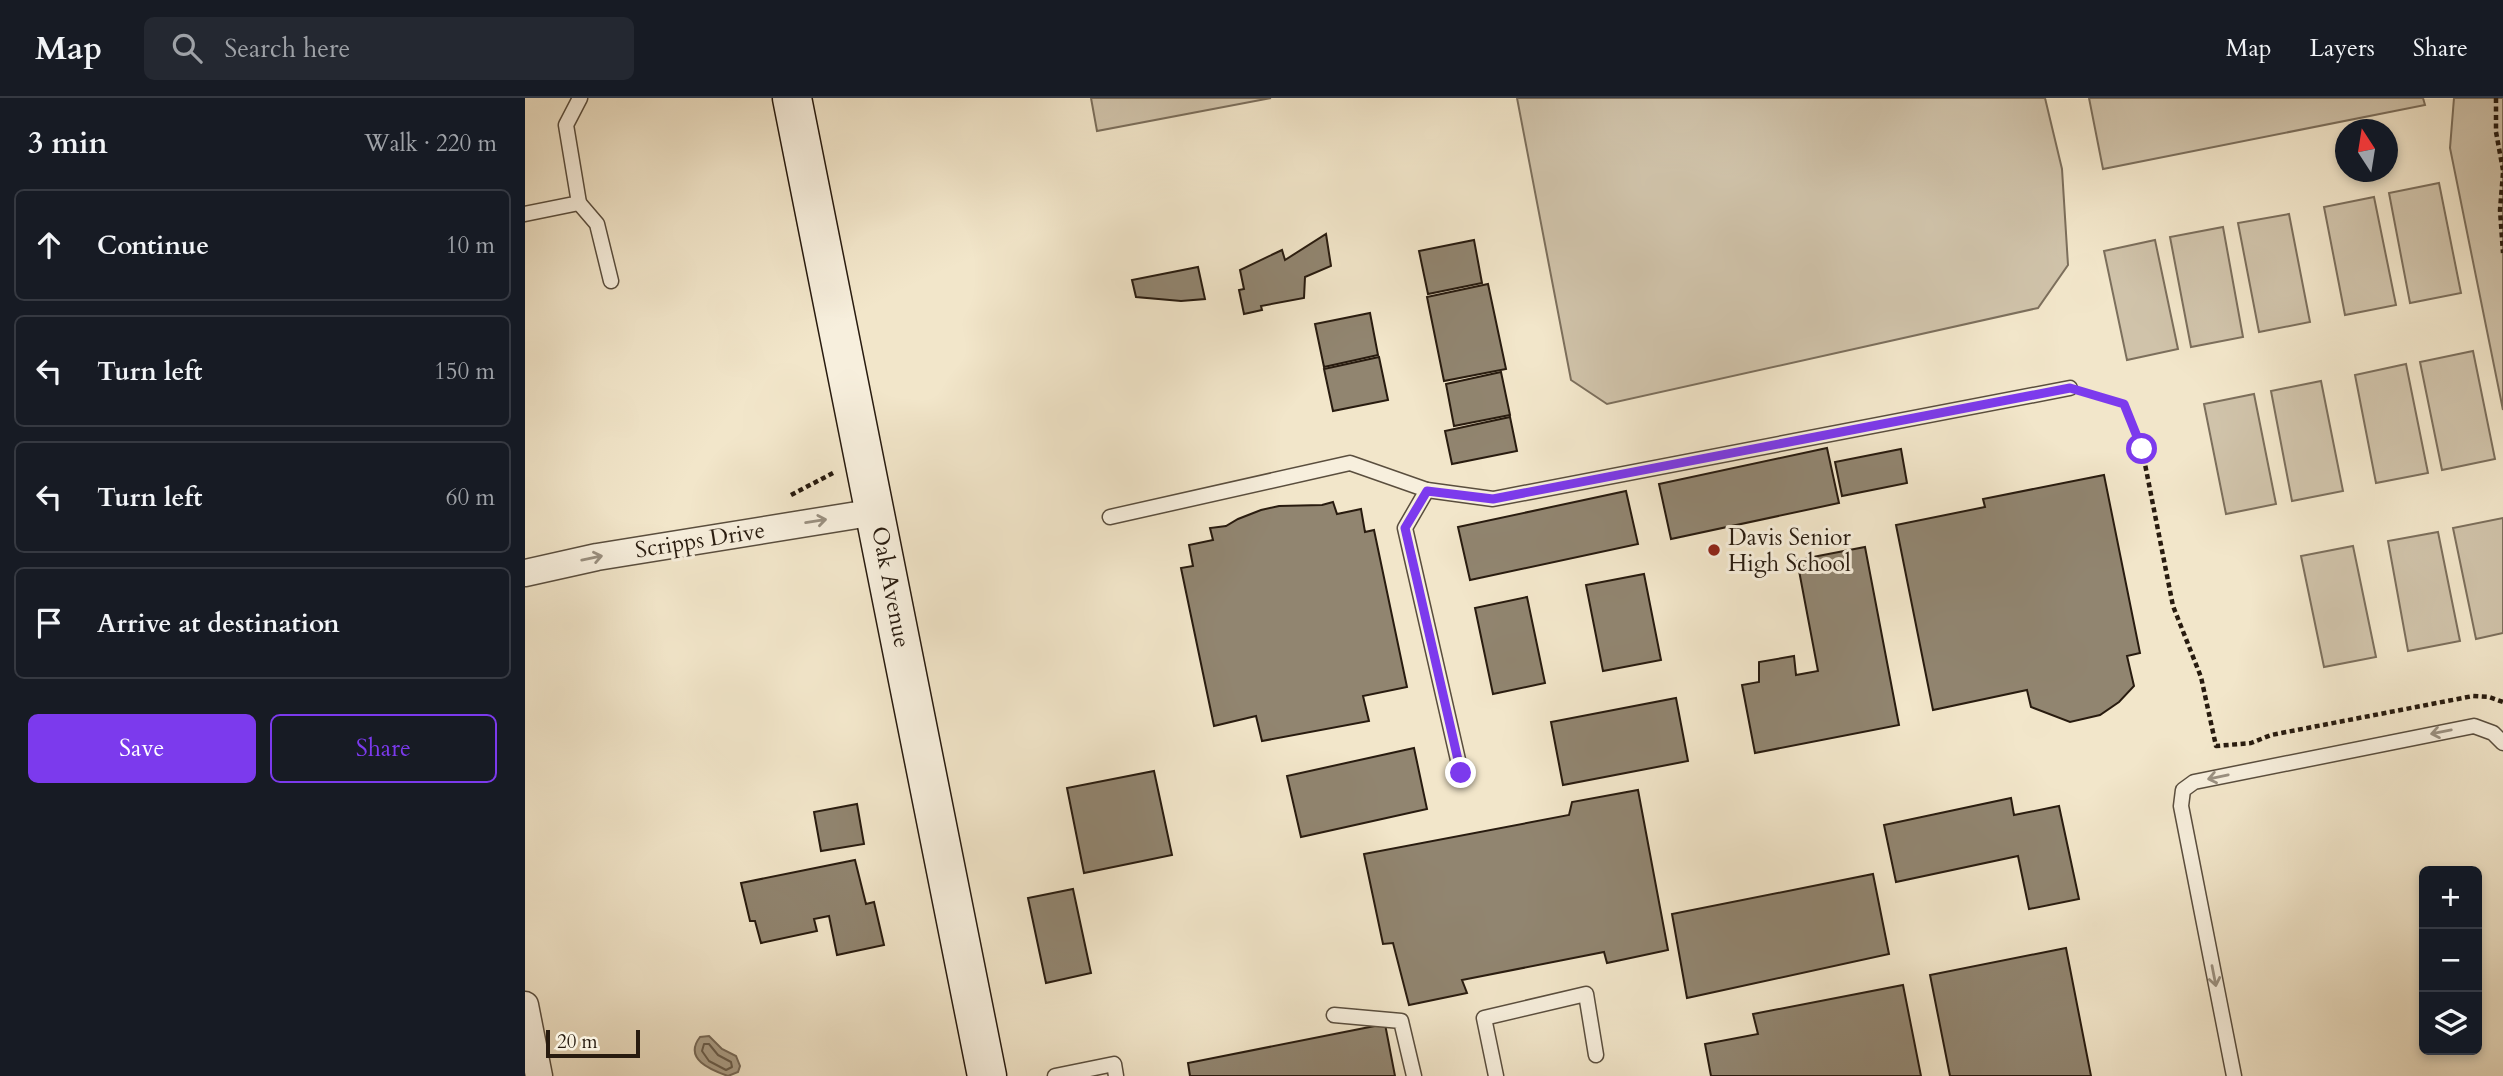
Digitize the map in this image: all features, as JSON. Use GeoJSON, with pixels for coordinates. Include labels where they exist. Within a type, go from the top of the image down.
{"type":"FeatureCollection","features":[{"type":"Feature","properties":{"kind":"street","name":"Oak Avenue"},"geometry":{"type":"LineString","coordinates":[[792,98],[987,1076]]}},
{"type":"Feature","properties":{"kind":"street","name":"Scripps Drive"},"geometry":{"type":"LineString","coordinates":[[525,573],[597,557],[876,512]]}},
{"type":"Feature","properties":{"kind":"street"},"geometry":{"type":"LineString","coordinates":[[525,1005],[539,1076]]}},
{"type":"Feature","properties":{"kind":"lane"},"geometry":{"type":"LineString","coordinates":[[580,98],[566,125],[579,203],[597,224],[611,281]]}},
{"type":"Feature","properties":{"kind":"lane"},"geometry":{"type":"LineString","coordinates":[[525,214],[579,203]]}},
{"type":"Feature","properties":{"kind":"lane"},"geometry":{"type":"LineString","coordinates":[[1111,517],[1350,463],[1427,491],[1493,499],[2070,388]]}},
{"type":"Feature","properties":{"kind":"lane"},"geometry":{"type":"LineString","coordinates":[[1427,491],[1405,528],[1461,773]]}},
{"type":"Feature","properties":{"kind":"lane"},"geometry":{"type":"LineString","coordinates":[[2234,1076],[2181,806],[2183,790],[2194,782],[2473,726],[2493,733],[2503,743]]}},
{"type":"Feature","properties":{"kind":"lane"},"geometry":{"type":"LineString","coordinates":[[1496,1076],[1483,1018],[1586,994],[1596,1055]]}},
{"type":"Feature","properties":{"kind":"lane"},"geometry":{"type":"LineString","coordinates":[[1334,1016],[1401,1021],[1414,1076]]}},
{"type":"Feature","properties":{"kind":"lane"},"geometry":{"type":"LineString","coordinates":[[1055,1076],[1114,1064],[1116,1076]]}},
{"type":"Feature","properties":{"kind":"path"},"geometry":{"type":"LineString","coordinates":[[2497,98],[2496,132],[2503,171],[2500,210],[2503,253]]}},
{"type":"Feature","properties":{"kind":"path"},"geometry":{"type":"LineString","coordinates":[[2070,388],[2124,404],[2142,449],[2173,606],[2201,677],[2216,746],[2251,743],[2271,735],[2473,696],[2489,697],[2503,702]]}},
{"type":"Feature","properties":{"kind":"shaded area"},"geometry":{"type":"Polygon","coordinates":[[[1091,98],[1271,98],[1097,131],[1091,98]]]}},
{"type":"Feature","properties":{"kind":"shaded area"},"geometry":{"type":"Polygon","coordinates":[[[1517,98],[2045,98],[2062,169],[2068,265],[2038,308],[1607,404],[1571,380],[1517,98]]]}},
{"type":"Feature","properties":{"kind":"shaded area"},"geometry":{"type":"Polygon","coordinates":[[[2089,98],[2423,98],[2425,105],[2355,119],[2335,119],[2335,123],[2103,169],[2089,98]]]}},
{"type":"Feature","properties":{"kind":"shaded area"},"geometry":{"type":"Polygon","coordinates":[[[2454,98],[2503,98],[2503,410],[2450,148],[2454,98]]]}},
{"type":"Feature","properties":{"kind":"shaded area"},"geometry":{"type":"Polygon","coordinates":[[[2439,183],[2461,293],[2410,303],[2389,193],[2439,183]]]}},
{"type":"Feature","properties":{"kind":"shaded area"},"geometry":{"type":"Polygon","coordinates":[[[2374,197],[2396,305],[2345,315],[2324,207],[2374,197]]]}},
{"type":"Feature","properties":{"kind":"shaded area"},"geometry":{"type":"Polygon","coordinates":[[[2289,214],[2310,322],[2259,332],[2238,223],[2289,214]]]}},
{"type":"Feature","properties":{"kind":"shaded area"},"geometry":{"type":"Polygon","coordinates":[[[2223,227],[2243,337],[2191,347],[2170,237],[2223,227]]]}},
{"type":"Feature","properties":{"kind":"shaded area"},"geometry":{"type":"Polygon","coordinates":[[[2155,240],[2178,349],[2127,360],[2104,251],[2155,240]]]}},
{"type":"Feature","properties":{"kind":"shaded area"},"geometry":{"type":"Polygon","coordinates":[[[2473,351],[2495,459],[2442,470],[2420,362],[2473,351]]]}},
{"type":"Feature","properties":{"kind":"shaded area"},"geometry":{"type":"Polygon","coordinates":[[[2406,364],[2428,473],[2376,483],[2355,375],[2406,364]]]}},
{"type":"Feature","properties":{"kind":"shaded area"},"geometry":{"type":"Polygon","coordinates":[[[2321,381],[2343,491],[2292,501],[2271,391],[2321,381]]]}},
{"type":"Feature","properties":{"kind":"shaded area"},"geometry":{"type":"Polygon","coordinates":[[[2254,394],[2276,504],[2226,514],[2204,404],[2254,394]]]}},
{"type":"Feature","properties":{"kind":"shaded area"},"geometry":{"type":"Polygon","coordinates":[[[2503,518],[2503,633],[2476,639],[2453,528],[2503,518]]]}},
{"type":"Feature","properties":{"kind":"shaded area"},"geometry":{"type":"Polygon","coordinates":[[[2438,532],[2460,641],[2408,651],[2388,541],[2438,532]]]}},
{"type":"Feature","properties":{"kind":"shaded area"},"geometry":{"type":"Polygon","coordinates":[[[2353,546],[2376,657],[2324,667],[2301,556],[2353,546]]]}},
{"type":"Feature","properties":{"kind":"water"},"geometry":{"type":"Polygon","coordinates":[[[709,1036],[722,1049],[736,1056],[740,1066],[738,1072],[728,1076],[701,1062],[695,1052],[696,1045],[700,1037],[709,1036]]]}},
{"type":"Feature","properties":{"kind":"building"},"geometry":{"type":"Polygon","coordinates":[[[1326,234],[1331,266],[1305,277],[1304,298],[1261,306],[1262,310],[1244,314],[1239,290],[1244,289],[1240,270],[1282,250],[1285,260],[1326,234]]]}},
{"type":"Feature","properties":{"kind":"building"},"geometry":{"type":"Polygon","coordinates":[[[1474,240],[1482,283],[1428,294],[1419,251],[1474,240]]]}},
{"type":"Feature","properties":{"kind":"building"},"geometry":{"type":"Polygon","coordinates":[[[1198,267],[1205,299],[1181,301],[1136,297],[1132,280],[1198,267]]]}},
{"type":"Feature","properties":{"kind":"building"},"geometry":{"type":"Polygon","coordinates":[[[1488,284],[1506,369],[1444,381],[1427,297],[1488,284]]]}},
{"type":"Feature","properties":{"kind":"building"},"geometry":{"type":"Polygon","coordinates":[[[1370,313],[1378,355],[1324,367],[1315,324],[1370,313]]]}},
{"type":"Feature","properties":{"kind":"building"},"geometry":{"type":"Polygon","coordinates":[[[1379,357],[1388,400],[1333,411],[1324,369],[1379,357]]]}},
{"type":"Feature","properties":{"kind":"building"},"geometry":{"type":"Polygon","coordinates":[[[1501,372],[1510,415],[1454,426],[1446,384],[1501,372]]]}},
{"type":"Feature","properties":{"kind":"building"},"geometry":{"type":"Polygon","coordinates":[[[1510,417],[1517,451],[1452,464],[1445,431],[1510,417]]]}},
{"type":"Feature","properties":{"kind":"building"},"geometry":{"type":"Polygon","coordinates":[[[1827,448],[1839,503],[1671,539],[1659,484],[1827,448]]]}},
{"type":"Feature","properties":{"kind":"building"},"geometry":{"type":"Polygon","coordinates":[[[1901,449],[1907,483],[1842,496],[1835,462],[1901,449]]]}},
{"type":"Feature","properties":{"kind":"building"},"geometry":{"type":"Polygon","coordinates":[[[2104,475],[2140,653],[2127,656],[2134,686],[2119,702],[2100,715],[2070,722],[2031,707],[2027,690],[1933,710],[1896,525],[1985,507],[1983,499],[2104,475]]]}},
{"type":"Feature","properties":{"kind":"building"},"geometry":{"type":"Polygon","coordinates":[[[1626,491],[1638,544],[1470,580],[1458,527],[1626,491]]]}},
{"type":"Feature","properties":{"kind":"building"},"geometry":{"type":"Polygon","coordinates":[[[1333,502],[1337,514],[1361,509],[1365,532],[1374,530],[1407,687],[1363,696],[1369,721],[1262,741],[1256,716],[1214,726],[1181,568],[1193,566],[1189,545],[1213,540],[1210,528],[1226,526],[1261,510],[1333,502]]]}},
{"type":"Feature","properties":{"kind":"building"},"geometry":{"type":"Polygon","coordinates":[[[1865,547],[1899,725],[1755,753],[1742,685],[1759,682],[1759,662],[1794,656],[1796,675],[1818,671],[1797,560],[1865,547]]]}},
{"type":"Feature","properties":{"kind":"building"},"geometry":{"type":"Polygon","coordinates":[[[1644,574],[1661,660],[1603,671],[1586,585],[1644,574]]]}},
{"type":"Feature","properties":{"kind":"building"},"geometry":{"type":"Polygon","coordinates":[[[1527,597],[1545,683],[1493,694],[1475,608],[1527,597]]]}},
{"type":"Feature","properties":{"kind":"building"},"geometry":{"type":"Polygon","coordinates":[[[1676,698],[1688,761],[1563,785],[1551,722],[1676,698]]]}},
{"type":"Feature","properties":{"kind":"building"},"geometry":{"type":"Polygon","coordinates":[[[1414,748],[1427,809],[1301,837],[1287,776],[1414,748]]]}},
{"type":"Feature","properties":{"kind":"building"},"geometry":{"type":"Polygon","coordinates":[[[1154,771],[1172,855],[1084,873],[1067,788],[1154,771]]]}},
{"type":"Feature","properties":{"kind":"building"},"geometry":{"type":"Polygon","coordinates":[[[1638,790],[1668,950],[1607,963],[1604,952],[1462,980],[1467,993],[1409,1005],[1393,943],[1383,944],[1364,854],[1569,815],[1572,802],[1638,790]]]}},
{"type":"Feature","properties":{"kind":"building"},"geometry":{"type":"Polygon","coordinates":[[[2011,798],[2014,815],[2059,806],[2079,899],[2029,909],[2018,856],[1896,882],[1884,825],[2011,798]]]}},
{"type":"Feature","properties":{"kind":"building"},"geometry":{"type":"Polygon","coordinates":[[[857,804],[864,844],[821,851],[814,812],[857,804]]]}},
{"type":"Feature","properties":{"kind":"building"},"geometry":{"type":"Polygon","coordinates":[[[855,860],[866,904],[874,902],[884,945],[837,955],[829,916],[814,919],[817,931],[761,943],[755,921],[750,921],[741,883],[855,860]]]}},
{"type":"Feature","properties":{"kind":"building"},"geometry":{"type":"Polygon","coordinates":[[[1873,874],[1889,954],[1687,998],[1672,914],[1873,874]]]}},
{"type":"Feature","properties":{"kind":"building"},"geometry":{"type":"Polygon","coordinates":[[[1073,889],[1091,973],[1046,983],[1028,898],[1073,889]]]}},
{"type":"Feature","properties":{"kind":"building"},"geometry":{"type":"Polygon","coordinates":[[[2066,948],[2091,1076],[1950,1076],[1930,975],[2066,948]]]}},
{"type":"Feature","properties":{"kind":"building"},"geometry":{"type":"Polygon","coordinates":[[[1903,985],[1921,1076],[1711,1076],[1705,1044],[1758,1034],[1753,1014],[1903,985]]]}},
{"type":"Feature","properties":{"kind":"building"},"geometry":{"type":"Polygon","coordinates":[[[1385,1024],[1395,1076],[1190,1076],[1188,1063],[1385,1024]]]}},
{"type":"Feature","properties":{"kind":"place","name":"Davis Senior High School"},"geometry":{"type":"Point","coordinates":[1714,550]}},
{"type":"Feature","properties":{"kind":"route"},"geometry":{"type":"LineString","coordinates":[[1461,773],[1405,528],[1427,491],[1493,499],[2070,388],[2124,404],[2142,449]]}}]}
